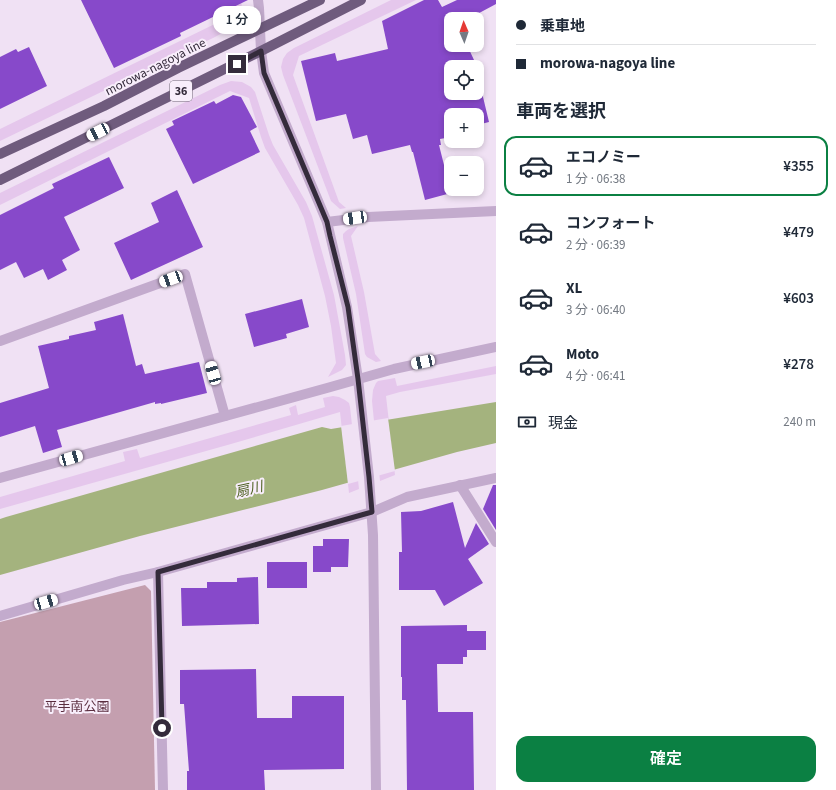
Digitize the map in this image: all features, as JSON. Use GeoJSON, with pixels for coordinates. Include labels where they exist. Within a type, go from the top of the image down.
{"type":"FeatureCollection","features":[{"type":"Feature","properties":{"kind":"main road","name":"morowa-nagoya line"},"geometry":{"type":"LineString","coordinates":[[0,154],[104,106],[178,68],[320,0]]}},
{"type":"Feature","properties":{"kind":"main road","name":"36"},"geometry":{"type":"LineString","coordinates":[[0,180],[362,0]]}},
{"type":"Feature","properties":{"kind":"street"},"geometry":{"type":"LineString","coordinates":[[258,0],[264,73],[327,222],[348,307],[358,379],[372,512],[376,790]]}},
{"type":"Feature","properties":{"kind":"street"},"geometry":{"type":"LineString","coordinates":[[327,222],[368,217],[496,211]]}},
{"type":"Feature","properties":{"kind":"street"},"geometry":{"type":"LineString","coordinates":[[0,341],[186,274],[225,416]]}},
{"type":"Feature","properties":{"kind":"street"},"geometry":{"type":"LineString","coordinates":[[0,478],[394,368],[496,347]]}},
{"type":"Feature","properties":{"kind":"street"},"geometry":{"type":"LineString","coordinates":[[0,616],[123,580],[158,572],[372,512],[407,497],[496,478]]}},
{"type":"Feature","properties":{"kind":"street"},"geometry":{"type":"LineString","coordinates":[[460,485],[496,542]]}},
{"type":"Feature","properties":{"kind":"street"},"geometry":{"type":"LineString","coordinates":[[158,572],[163,790]]}},
{"type":"Feature","properties":{"kind":"green space","name":"平手南公園"},"geometry":{"type":"Polygon","coordinates":[[[145,585],[151,591],[155,790],[0,790],[0,622],[145,585]]]}},
{"type":"Feature","properties":{"kind":"shaded area"},"geometry":{"type":"Polygon","coordinates":[[[241,0],[242,8],[240,15],[230,29],[0,141],[0,129],[227,18],[235,4],[241,0]]]}},
{"type":"Feature","properties":{"kind":"shaded area"},"geometry":{"type":"Polygon","coordinates":[[[391,0],[416,0],[299,56],[293,75],[339,202],[346,208],[340,209],[331,201],[281,67],[283,59],[287,53],[294,48],[391,0]]]}},
{"type":"Feature","properties":{"kind":"shaded area"},"geometry":{"type":"Polygon","coordinates":[[[231,81],[242,82],[251,87],[255,92],[273,145],[306,202],[312,216],[334,295],[346,365],[342,370],[328,377],[336,363],[331,326],[325,296],[304,218],[265,148],[249,98],[230,91],[0,205],[0,193],[231,81]]]}},
{"type":"Feature","properties":{"kind":"shaded area"},"geometry":{"type":"Polygon","coordinates":[[[358,226],[351,236],[364,292],[375,354],[381,361],[376,362],[367,357],[365,354],[356,294],[343,238],[343,234],[346,231],[358,226]]]}},
{"type":"Feature","properties":{"kind":"shaded area"},"geometry":{"type":"Polygon","coordinates":[[[496,366],[496,374],[386,396],[395,475],[380,481],[372,401],[373,390],[378,381],[395,378],[397,386],[496,366]]]}},
{"type":"Feature","properties":{"kind":"shaded area"},"geometry":{"type":"Polygon","coordinates":[[[333,396],[345,400],[349,403],[350,407],[359,489],[349,493],[340,412],[0,509],[0,497],[125,461],[123,452],[137,449],[140,458],[291,415],[289,408],[296,405],[298,415],[325,407],[323,398],[333,396]]]}},
{"type":"Feature","properties":{"kind":"water","name":"扇川"},"geometry":{"type":"Polygon","coordinates":[[[496,402],[496,443],[457,452],[322,490],[140,536],[0,575],[0,519],[322,427],[331,429],[496,402]]]}},
{"type":"Feature","properties":{"kind":"pier"},"geometry":{"type":"Polygon","coordinates":[[[388,418],[395,471],[348,484],[341,426],[388,418]]]}},
{"type":"Feature","properties":{"kind":"building"},"geometry":{"type":"Polygon","coordinates":[[[81,0],[248,0],[180,33],[181,36],[114,68],[81,0]]]}},
{"type":"Feature","properties":{"kind":"building"},"geometry":{"type":"Polygon","coordinates":[[[424,0],[438,0],[442,7],[457,0],[496,0],[496,4],[481,12],[444,12],[444,52],[470,52],[474,60],[444,60],[444,100],[484,100],[489,122],[484,123],[484,108],[444,108],[444,138],[440,139],[441,145],[439,145],[444,165],[444,195],[425,200],[410,145],[372,154],[367,135],[353,139],[346,114],[316,121],[301,61],[335,53],[337,61],[388,49],[382,21],[424,0]]]}},
{"type":"Feature","properties":{"kind":"building"},"geometry":{"type":"Polygon","coordinates":[[[29,47],[47,86],[0,109],[0,57],[16,49],[18,52],[29,47]]]}},
{"type":"Feature","properties":{"kind":"building"},"geometry":{"type":"Polygon","coordinates":[[[233,95],[241,97],[257,127],[250,131],[260,152],[193,184],[166,129],[174,125],[172,121],[214,101],[216,104],[233,95]]]}},
{"type":"Feature","properties":{"kind":"building"},"geometry":{"type":"Polygon","coordinates":[[[109,157],[124,188],[64,217],[80,250],[62,260],[67,270],[48,280],[43,269],[24,278],[16,262],[0,270],[0,215],[54,188],[52,184],[109,157]]]}},
{"type":"Feature","properties":{"kind":"building"},"geometry":{"type":"Polygon","coordinates":[[[177,190],[203,247],[131,280],[114,243],[159,222],[151,203],[177,190]]]}},
{"type":"Feature","properties":{"kind":"building"},"geometry":{"type":"Polygon","coordinates":[[[302,299],[309,327],[286,334],[287,338],[254,347],[245,314],[302,299]]]}},
{"type":"Feature","properties":{"kind":"building"},"geometry":{"type":"Polygon","coordinates":[[[123,314],[136,366],[142,364],[145,374],[199,362],[207,393],[161,404],[155,404],[155,402],[57,430],[62,447],[43,453],[35,426],[0,437],[0,403],[49,388],[38,346],[69,339],[69,336],[96,330],[94,322],[123,314]]]}},
{"type":"Feature","properties":{"kind":"building"},"geometry":{"type":"Polygon","coordinates":[[[493,485],[496,485],[496,530],[483,509],[493,485]]]}},
{"type":"Feature","properties":{"kind":"building"},"geometry":{"type":"Polygon","coordinates":[[[453,502],[465,548],[476,523],[489,544],[468,559],[483,583],[444,606],[435,590],[399,590],[399,552],[402,552],[401,512],[421,511],[453,502]]]}},
{"type":"Feature","properties":{"kind":"building"},"geometry":{"type":"Polygon","coordinates":[[[323,539],[349,539],[348,567],[331,567],[331,572],[313,572],[313,546],[323,546],[323,539]]]}},
{"type":"Feature","properties":{"kind":"building"},"geometry":{"type":"Polygon","coordinates":[[[267,562],[307,562],[307,588],[267,588],[267,562]]]}},
{"type":"Feature","properties":{"kind":"building"},"geometry":{"type":"Polygon","coordinates":[[[258,577],[259,624],[182,626],[181,588],[207,588],[207,582],[237,582],[237,578],[258,577]]]}},
{"type":"Feature","properties":{"kind":"building"},"geometry":{"type":"Polygon","coordinates":[[[467,625],[467,631],[486,631],[486,650],[467,650],[467,657],[463,657],[463,664],[437,664],[438,712],[473,712],[474,790],[407,790],[406,700],[402,700],[401,626],[467,625]]]}},
{"type":"Feature","properties":{"kind":"building"},"geometry":{"type":"Polygon","coordinates":[[[256,669],[257,718],[292,718],[292,696],[344,696],[344,769],[264,770],[265,790],[187,790],[187,771],[189,771],[184,704],[180,704],[180,670],[256,669]]]}},
{"type":"Feature","properties":{"kind":"route"},"geometry":{"type":"LineString","coordinates":[[162,728],[158,572],[372,512],[358,379],[348,307],[327,222],[264,73],[261,51],[237,64]]}}]}
